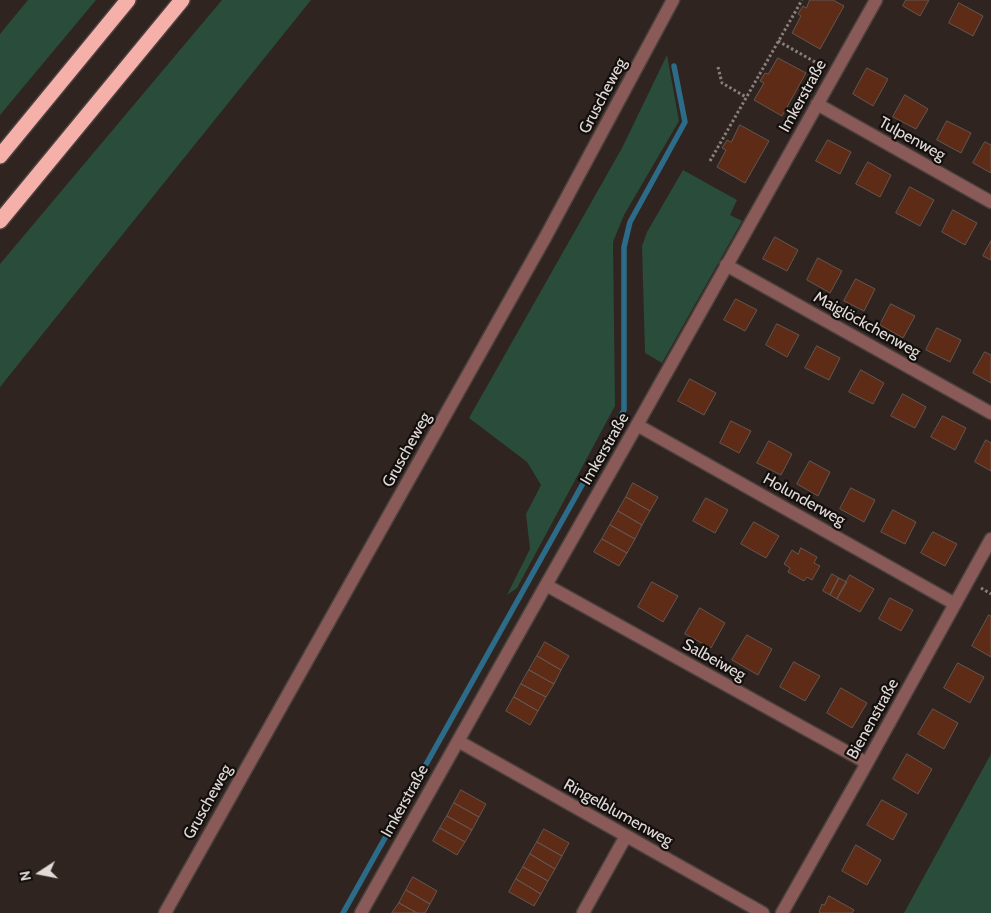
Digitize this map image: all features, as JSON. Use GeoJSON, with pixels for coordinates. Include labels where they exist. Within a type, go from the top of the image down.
{"type":"FeatureCollection","features":[{"type":"Feature","properties":{"kind":"highway"},"geometry":{"type":"LineString","coordinates":[[0,156],[128,0]]}},
{"type":"Feature","properties":{"kind":"highway"},"geometry":{"type":"LineString","coordinates":[[0,221],[182,0]]}},
{"type":"Feature","properties":{"kind":"street","name":"Gruscheweg"},"geometry":{"type":"LineString","coordinates":[[165,913],[546,236],[673,0]]}},
{"type":"Feature","properties":{"kind":"street","name":"Imkerstraße"},"geometry":{"type":"LineString","coordinates":[[361,913],[638,426],[726,265],[876,0]]}},
{"type":"Feature","properties":{"kind":"street","name":"Tulpenweg"},"geometry":{"type":"LineString","coordinates":[[817,104],[991,202]]}},
{"type":"Feature","properties":{"kind":"street","name":"Maiglöckchenweg"},"geometry":{"type":"LineString","coordinates":[[726,265],[991,413]]}},
{"type":"Feature","properties":{"kind":"street","name":"Holunderweg"},"geometry":{"type":"LineString","coordinates":[[638,426],[955,604]]}},
{"type":"Feature","properties":{"kind":"street","name":"Bienenstraße"},"geometry":{"type":"LineString","coordinates":[[782,913],[991,539]]}},
{"type":"Feature","properties":{"kind":"street","name":"Salbeiweg"},"geometry":{"type":"LineString","coordinates":[[546,585],[866,764]]}},
{"type":"Feature","properties":{"kind":"street","name":"Ringelblumenweg"},"geometry":{"type":"LineString","coordinates":[[458,741],[763,913]]}},
{"type":"Feature","properties":{"kind":"street"},"geometry":{"type":"LineString","coordinates":[[583,913],[626,836]]}},
{"type":"Feature","properties":{"kind":"path"},"geometry":{"type":"LineString","coordinates":[[710,161],[802,0]]}},
{"type":"Feature","properties":{"kind":"path"},"geometry":{"type":"LineString","coordinates":[[778,41],[834,73]]}},
{"type":"Feature","properties":{"kind":"path"},"geometry":{"type":"LineString","coordinates":[[718,68],[722,83],[746,98]]}},
{"type":"Feature","properties":{"kind":"path"},"geometry":{"type":"LineString","coordinates":[[981,588],[991,594]]}},
{"type":"Feature","properties":{"kind":"green space"},"geometry":{"type":"Polygon","coordinates":[[[28,0],[96,0],[0,115],[0,34],[28,0]]]}},
{"type":"Feature","properties":{"kind":"green space"},"geometry":{"type":"Polygon","coordinates":[[[222,0],[311,0],[0,387],[0,264],[222,0]]]}},
{"type":"Feature","properties":{"kind":"green space"},"geometry":{"type":"Polygon","coordinates":[[[667,55],[679,121],[624,215],[613,242],[615,406],[517,588],[507,595],[530,549],[526,514],[541,485],[527,462],[469,418],[622,148],[667,55]]]}},
{"type":"Feature","properties":{"kind":"green space"},"geometry":{"type":"Polygon","coordinates":[[[683,170],[737,200],[730,215],[742,221],[662,363],[645,353],[642,246],[647,232],[683,170]]]}},
{"type":"Feature","properties":{"kind":"green space"},"geometry":{"type":"Polygon","coordinates":[[[991,754],[991,913],[904,913],[991,754]]]}},
{"type":"Feature","properties":{"kind":"building"},"geometry":{"type":"Polygon","coordinates":[[[810,0],[833,0],[844,6],[820,49],[792,33],[801,16],[798,14],[803,6],[806,8],[810,0]]]}},
{"type":"Feature","properties":{"kind":"building"},"geometry":{"type":"Polygon","coordinates":[[[906,0],[929,0],[920,16],[903,6],[906,0]]]}},
{"type":"Feature","properties":{"kind":"building"},"geometry":{"type":"Polygon","coordinates":[[[959,3],[983,16],[973,36],[949,23],[959,3]]]}},
{"type":"Feature","properties":{"kind":"building"},"geometry":{"type":"Polygon","coordinates":[[[778,58],[806,73],[782,116],[754,100],[764,83],[760,81],[765,73],[768,74],[778,58]]]}},
{"type":"Feature","properties":{"kind":"building"},"geometry":{"type":"Polygon","coordinates":[[[867,68],[888,79],[873,106],[853,94],[867,68]]]}},
{"type":"Feature","properties":{"kind":"building"},"geometry":{"type":"Polygon","coordinates":[[[905,95],[928,109],[916,129],[893,117],[905,95]]]}},
{"type":"Feature","properties":{"kind":"building"},"geometry":{"type":"Polygon","coordinates":[[[947,121],[971,133],[961,153],[937,140],[947,121]]]}},
{"type":"Feature","properties":{"kind":"building"},"geometry":{"type":"Polygon","coordinates":[[[740,125],[769,141],[745,183],[717,167],[726,150],[722,148],[727,140],[731,142],[740,125]]]}},
{"type":"Feature","properties":{"kind":"building"},"geometry":{"type":"Polygon","coordinates":[[[828,140],[851,152],[840,174],[816,161],[828,140]]]}},
{"type":"Feature","properties":{"kind":"building"},"geometry":{"type":"Polygon","coordinates":[[[985,142],[991,145],[991,173],[973,163],[985,142]]]}},
{"type":"Feature","properties":{"kind":"building"},"geometry":{"type":"Polygon","coordinates":[[[868,162],[891,175],[880,197],[856,184],[868,162]]]}},
{"type":"Feature","properties":{"kind":"building"},"geometry":{"type":"Polygon","coordinates":[[[910,187],[934,200],[920,226],[896,213],[910,187]]]}},
{"type":"Feature","properties":{"kind":"building"},"geometry":{"type":"Polygon","coordinates":[[[953,210],[977,223],[965,245],[942,232],[953,210]]]}},
{"type":"Feature","properties":{"kind":"building"},"geometry":{"type":"Polygon","coordinates":[[[775,237],[798,250],[787,271],[763,259],[775,237]]]}},
{"type":"Feature","properties":{"kind":"building"},"geometry":{"type":"Polygon","coordinates":[[[991,241],[991,260],[983,256],[991,241]]]}},
{"type":"Feature","properties":{"kind":"building"},"geometry":{"type":"Polygon","coordinates":[[[818,258],[842,271],[830,293],[807,280],[818,258]]]}},
{"type":"Feature","properties":{"kind":"building"},"geometry":{"type":"Polygon","coordinates":[[[856,279],[875,289],[864,311],[844,301],[856,279]]]}},
{"type":"Feature","properties":{"kind":"building"},"geometry":{"type":"Polygon","coordinates":[[[736,299],[757,310],[745,331],[724,320],[736,299]]]}},
{"type":"Feature","properties":{"kind":"building"},"geometry":{"type":"Polygon","coordinates":[[[891,304],[915,316],[903,338],[880,325],[891,304]]]}},
{"type":"Feature","properties":{"kind":"building"},"geometry":{"type":"Polygon","coordinates":[[[777,324],[799,335],[787,357],[766,345],[777,324]]]}},
{"type":"Feature","properties":{"kind":"building"},"geometry":{"type":"Polygon","coordinates":[[[937,328],[961,340],[950,362],[926,350],[937,328]]]}},
{"type":"Feature","properties":{"kind":"building"},"geometry":{"type":"Polygon","coordinates":[[[817,346],[840,358],[829,380],[805,368],[817,346]]]}},
{"type":"Feature","properties":{"kind":"building"},"geometry":{"type":"Polygon","coordinates":[[[985,352],[991,355],[991,383],[973,373],[985,352]]]}},
{"type":"Feature","properties":{"kind":"building"},"geometry":{"type":"Polygon","coordinates":[[[861,370],[884,383],[873,404],[849,392],[861,370]]]}},
{"type":"Feature","properties":{"kind":"building"},"geometry":{"type":"Polygon","coordinates":[[[690,379],[716,393],[704,415],[678,401],[690,379]]]}},
{"type":"Feature","properties":{"kind":"building"},"geometry":{"type":"Polygon","coordinates":[[[903,394],[926,407],[915,428],[891,416],[903,394]]]}},
{"type":"Feature","properties":{"kind":"building"},"geometry":{"type":"Polygon","coordinates":[[[943,416],[966,428],[955,450],[931,437],[943,416]]]}},
{"type":"Feature","properties":{"kind":"building"},"geometry":{"type":"Polygon","coordinates":[[[731,421],[751,431],[739,453],[720,443],[731,421]]]}},
{"type":"Feature","properties":{"kind":"building"},"geometry":{"type":"Polygon","coordinates":[[[986,440],[991,443],[991,471],[975,462],[986,440]]]}},
{"type":"Feature","properties":{"kind":"building"},"geometry":{"type":"Polygon","coordinates":[[[769,441],[792,454],[781,475],[757,463],[769,441]]]}},
{"type":"Feature","properties":{"kind":"building"},"geometry":{"type":"Polygon","coordinates":[[[810,461],[830,472],[818,496],[797,484],[810,461]]]}},
{"type":"Feature","properties":{"kind":"building"},"geometry":{"type":"Polygon","coordinates":[[[633,483],[658,497],[650,511],[626,497],[633,483]]]}},
{"type":"Feature","properties":{"kind":"building"},"geometry":{"type":"Polygon","coordinates":[[[851,488],[875,500],[864,522],[840,509],[851,488]]]}},
{"type":"Feature","properties":{"kind":"building"},"geometry":{"type":"Polygon","coordinates":[[[626,497],[650,511],[642,525],[618,511],[626,497]]]}},
{"type":"Feature","properties":{"kind":"building"},"geometry":{"type":"Polygon","coordinates":[[[706,498],[728,510],[715,533],[693,521],[706,498]]]}},
{"type":"Feature","properties":{"kind":"building"},"geometry":{"type":"Polygon","coordinates":[[[893,510],[916,522],[905,544],[881,532],[893,510]]]}},
{"type":"Feature","properties":{"kind":"building"},"geometry":{"type":"Polygon","coordinates":[[[618,511],[642,525],[635,539],[610,525],[618,511]]]}},
{"type":"Feature","properties":{"kind":"building"},"geometry":{"type":"Polygon","coordinates":[[[754,522],[779,536],[766,558],[741,544],[754,522]]]}},
{"type":"Feature","properties":{"kind":"building"},"geometry":{"type":"Polygon","coordinates":[[[610,525],[635,539],[627,553],[602,539],[610,525]]]}},
{"type":"Feature","properties":{"kind":"building"},"geometry":{"type":"Polygon","coordinates":[[[933,532],[957,544],[945,566],[921,553],[933,532]]]}},
{"type":"Feature","properties":{"kind":"building"},"geometry":{"type":"Polygon","coordinates":[[[602,539],[627,553],[619,566],[594,552],[602,539]]]}},
{"type":"Feature","properties":{"kind":"building"},"geometry":{"type":"Polygon","coordinates":[[[801,548],[817,557],[814,563],[820,566],[812,580],[807,577],[804,581],[788,572],[790,568],[784,564],[792,550],[798,554],[801,548]]]}},
{"type":"Feature","properties":{"kind":"building"},"geometry":{"type":"Polygon","coordinates":[[[832,574],[839,578],[830,595],[823,591],[832,574]]]}},
{"type":"Feature","properties":{"kind":"building"},"geometry":{"type":"Polygon","coordinates":[[[850,575],[874,589],[860,612],[837,599],[850,575]]]}},
{"type":"Feature","properties":{"kind":"building"},"geometry":{"type":"Polygon","coordinates":[[[839,578],[847,582],[837,599],[830,595],[839,578]]]}},
{"type":"Feature","properties":{"kind":"building"},"geometry":{"type":"Polygon","coordinates":[[[652,582],[678,596],[663,622],[638,607],[652,582]]]}},
{"type":"Feature","properties":{"kind":"building"},"geometry":{"type":"Polygon","coordinates":[[[890,598],[913,610],[901,631],[879,619],[890,598]]]}},
{"type":"Feature","properties":{"kind":"building"},"geometry":{"type":"Polygon","coordinates":[[[700,608],[725,623],[711,648],[685,634],[700,608]]]}},
{"type":"Feature","properties":{"kind":"building"},"geometry":{"type":"Polygon","coordinates":[[[989,615],[991,616],[991,657],[972,646],[989,615]]]}},
{"type":"Feature","properties":{"kind":"building"},"geometry":{"type":"Polygon","coordinates":[[[747,635],[772,649],[758,675],[732,660],[747,635]]]}},
{"type":"Feature","properties":{"kind":"building"},"geometry":{"type":"Polygon","coordinates":[[[545,642],[569,656],[561,670],[537,656],[545,642]]]}},
{"type":"Feature","properties":{"kind":"building"},"geometry":{"type":"Polygon","coordinates":[[[537,656],[561,670],[554,684],[529,670],[537,656]]]}},
{"type":"Feature","properties":{"kind":"building"},"geometry":{"type":"Polygon","coordinates":[[[794,662],[820,676],[805,701],[780,687],[794,662]]]}},
{"type":"Feature","properties":{"kind":"building"},"geometry":{"type":"Polygon","coordinates":[[[958,663],[984,677],[970,703],[944,688],[958,663]]]}},
{"type":"Feature","properties":{"kind":"building"},"geometry":{"type":"Polygon","coordinates":[[[529,670],[554,684],[546,697],[521,684],[529,670]]]}},
{"type":"Feature","properties":{"kind":"building"},"geometry":{"type":"Polygon","coordinates":[[[521,684],[546,697],[538,711],[514,697],[521,684]]]}},
{"type":"Feature","properties":{"kind":"building"},"geometry":{"type":"Polygon","coordinates":[[[841,688],[867,703],[852,728],[827,713],[841,688]]]}},
{"type":"Feature","properties":{"kind":"building"},"geometry":{"type":"Polygon","coordinates":[[[514,697],[538,711],[530,725],[506,711],[514,697]]]}},
{"type":"Feature","properties":{"kind":"building"},"geometry":{"type":"Polygon","coordinates":[[[933,709],[958,723],[944,749],[918,734],[933,709]]]}},
{"type":"Feature","properties":{"kind":"building"},"geometry":{"type":"Polygon","coordinates":[[[907,754],[932,769],[918,794],[893,779],[907,754]]]}},
{"type":"Feature","properties":{"kind":"building"},"geometry":{"type":"Polygon","coordinates":[[[461,790],[486,804],[479,817],[454,803],[461,790]]]}},
{"type":"Feature","properties":{"kind":"building"},"geometry":{"type":"Polygon","coordinates":[[[882,800],[907,814],[893,840],[867,825],[882,800]]]}},
{"type":"Feature","properties":{"kind":"building"},"geometry":{"type":"Polygon","coordinates":[[[454,803],[479,817],[472,830],[447,816],[454,803]]]}},
{"type":"Feature","properties":{"kind":"building"},"geometry":{"type":"Polygon","coordinates":[[[447,816],[472,830],[465,842],[440,828],[447,816]]]}},
{"type":"Feature","properties":{"kind":"building"},"geometry":{"type":"Polygon","coordinates":[[[440,828],[465,842],[457,855],[433,841],[440,828]]]}},
{"type":"Feature","properties":{"kind":"building"},"geometry":{"type":"Polygon","coordinates":[[[544,829],[569,843],[562,856],[537,842],[544,829]]]}},
{"type":"Feature","properties":{"kind":"building"},"geometry":{"type":"Polygon","coordinates":[[[537,842],[562,856],[555,869],[530,854],[537,842]]]}},
{"type":"Feature","properties":{"kind":"building"},"geometry":{"type":"Polygon","coordinates":[[[856,845],[881,860],[867,885],[842,871],[856,845]]]}},
{"type":"Feature","properties":{"kind":"building"},"geometry":{"type":"Polygon","coordinates":[[[530,854],[555,869],[548,881],[523,867],[530,854]]]}},
{"type":"Feature","properties":{"kind":"building"},"geometry":{"type":"Polygon","coordinates":[[[523,867],[548,881],[541,894],[516,879],[523,867]]]}},
{"type":"Feature","properties":{"kind":"building"},"geometry":{"type":"Polygon","coordinates":[[[413,877],[437,891],[430,904],[406,890],[413,877]]]}},
{"type":"Feature","properties":{"kind":"building"},"geometry":{"type":"Polygon","coordinates":[[[516,879],[541,894],[534,906],[509,892],[516,879]]]}},
{"type":"Feature","properties":{"kind":"building"},"geometry":{"type":"Polygon","coordinates":[[[406,890],[430,904],[425,913],[417,913],[399,903],[406,890]]]}},
{"type":"Feature","properties":{"kind":"building"},"geometry":{"type":"Polygon","coordinates":[[[829,896],[854,910],[852,913],[820,913],[822,904],[824,905],[829,896]]]}},
{"type":"Feature","properties":{"kind":"building"},"geometry":{"type":"Polygon","coordinates":[[[399,903],[417,913],[392,913],[399,903]]]}},
{"type":"Feature","properties":{"kind":"waterway"},"geometry":{"type":"LineString","coordinates":[[343,913],[624,410],[624,247],[630,222],[685,122],[674,66]]}}]}
